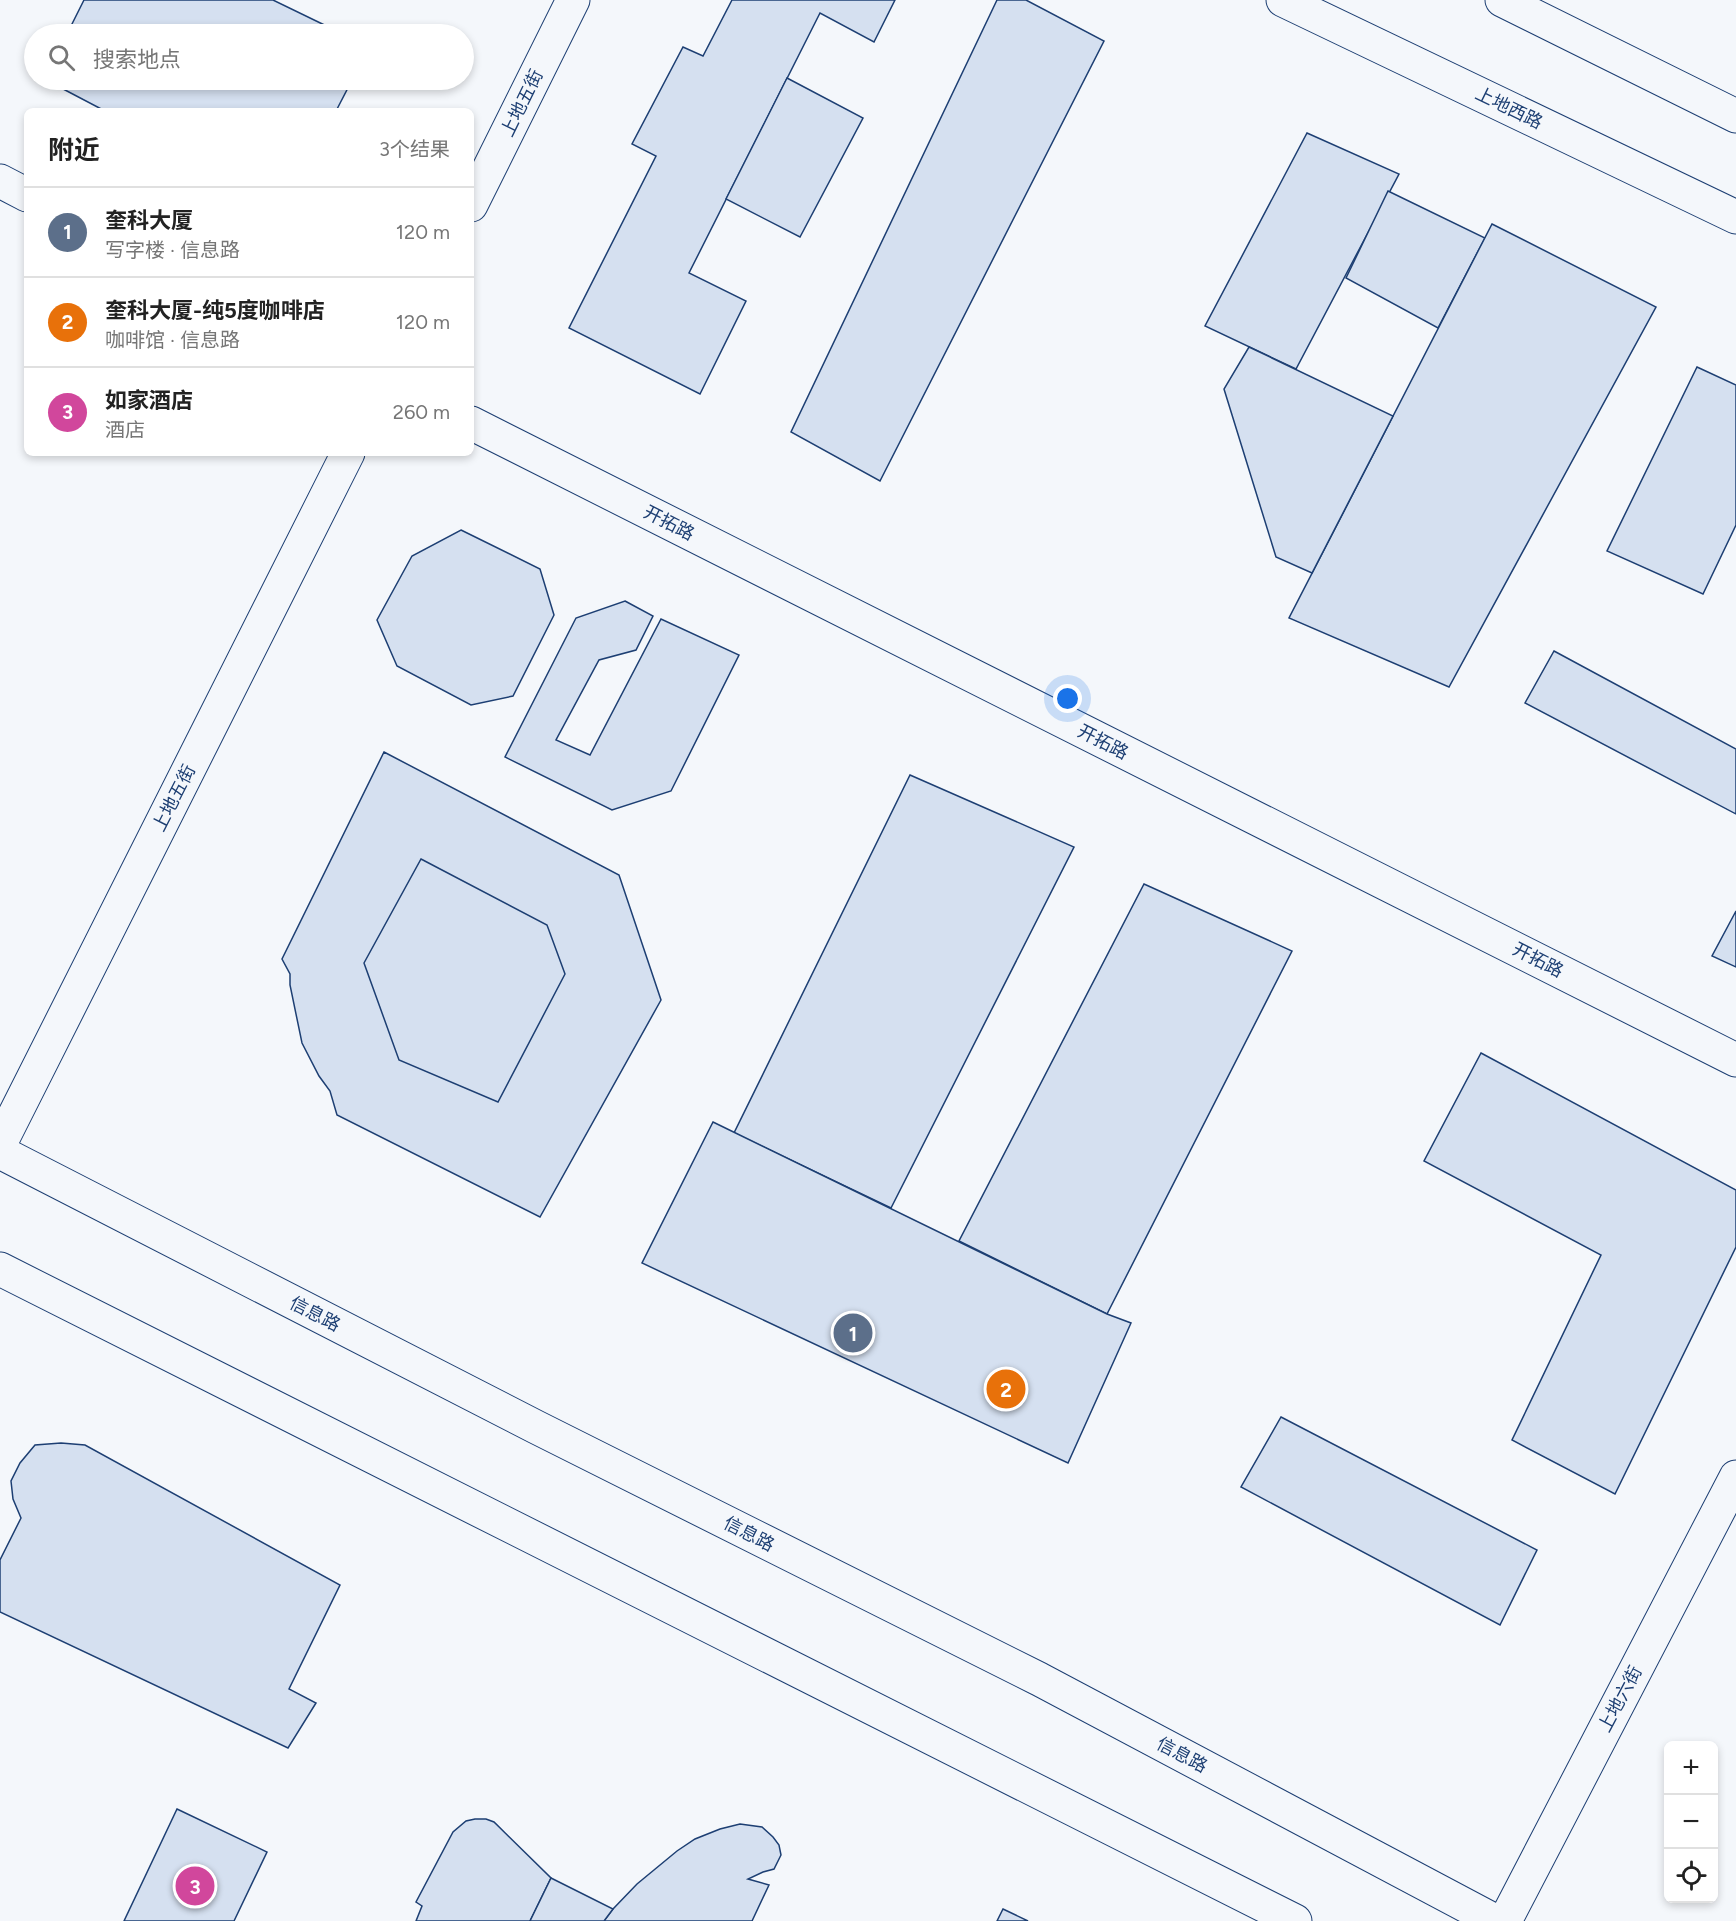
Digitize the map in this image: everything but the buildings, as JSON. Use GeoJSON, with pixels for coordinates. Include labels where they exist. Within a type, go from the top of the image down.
{"type":"FeatureCollection","features":[{"type":"Feature","properties":{"kind":"main road","name":"上地五街"},"geometry":{"type":"LineString","coordinates":[[474,199],[573,0]]}},
{"type":"Feature","properties":{"kind":"main road","name":"上地西路"},"geometry":{"type":"LineString","coordinates":[[1283,0],[1736,217]]}},
{"type":"Feature","properties":{"kind":"main road"},"geometry":{"type":"LineString","coordinates":[[1502,0],[1736,116]]}},
{"type":"Feature","properties":{"kind":"main road"},"geometry":{"type":"LineString","coordinates":[[0,181],[24,193]]}},
{"type":"Feature","properties":{"kind":"main road","name":"开拓路"},"geometry":{"type":"LineString","coordinates":[[474,425],[1736,1060]]}},
{"type":"Feature","properties":{"kind":"main road","name":"上地五街"},"geometry":{"type":"LineString","coordinates":[[0,1144],[346,456]]}},
{"type":"Feature","properties":{"kind":"main road","name":"信息路"},"geometry":{"type":"LineString","coordinates":[[0,1152],[547,1433],[1039,1679],[1495,1921]]}},
{"type":"Feature","properties":{"kind":"main road"},"geometry":{"type":"LineString","coordinates":[[0,1269],[1295,1921]]}},
{"type":"Feature","properties":{"kind":"main road","name":"上地六街"},"geometry":{"type":"LineString","coordinates":[[1505,1921],[1736,1477]]}},
{"type":"Feature","properties":{"kind":"place","name":"奎科大厦"},"geometry":{"type":"Point","coordinates":[853,1333]}},
{"type":"Feature","properties":{"kind":"place","name":"奎科大厦-纯5度咖啡店"},"geometry":{"type":"Point","coordinates":[1006,1389]}},
{"type":"Feature","properties":{"kind":"place","name":"如家酒店"},"geometry":{"type":"Point","coordinates":[195,1886]}}]}
